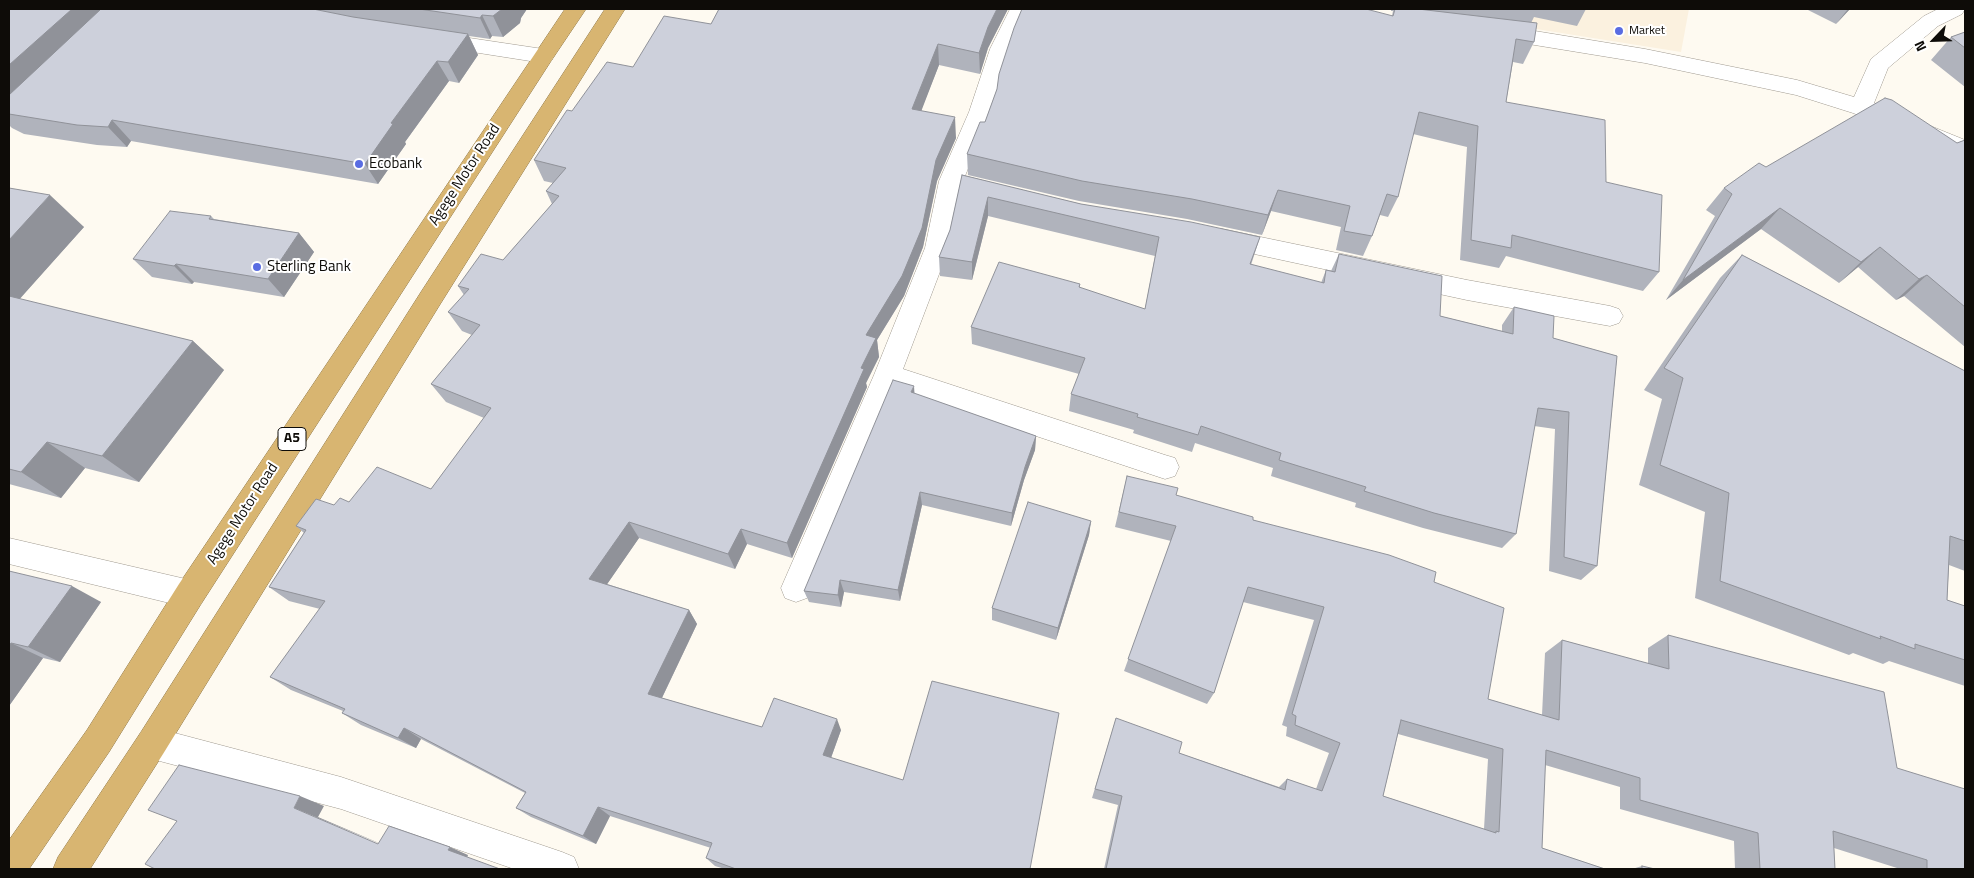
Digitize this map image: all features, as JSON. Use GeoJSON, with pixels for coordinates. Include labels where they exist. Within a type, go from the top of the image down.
{"type":"FeatureCollection","features":[{"type":"Feature","properties":{"kind":"highway","name":"Agege Motor Road"},"geometry":{"type":"LineString","coordinates":[[9,869],[98,741],[190,594],[543,56],[576,9]]}},
{"type":"Feature","properties":{"kind":"highway"},"geometry":{"type":"LineString","coordinates":[[70,869],[152,743],[430,299],[616,9]]}},
{"type":"Feature","properties":{"kind":"street"},"geometry":{"type":"LineString","coordinates":[[796,588],[887,376],[937,248],[951,182],[980,112],[1001,49],[1020,9]]}},
{"type":"Feature","properties":{"kind":"street"},"geometry":{"type":"LineString","coordinates":[[1861,107],[1879,64],[1931,21],[1956,9]]}},
{"type":"Feature","properties":{"kind":"street"},"geometry":{"type":"LineString","coordinates":[[1481,30],[1549,39],[1716,70],[1797,88],[1861,107],[1965,149]]}},
{"type":"Feature","properties":{"kind":"street"},"geometry":{"type":"LineString","coordinates":[[415,36],[543,56]]}},
{"type":"Feature","properties":{"kind":"street"},"geometry":{"type":"LineString","coordinates":[[951,182],[1015,197]]}},
{"type":"Feature","properties":{"kind":"street"},"geometry":{"type":"LineString","coordinates":[[1197,232],[1467,290],[1610,316]]}},
{"type":"Feature","properties":{"kind":"street"},"geometry":{"type":"LineString","coordinates":[[887,376],[1164,467]]}},
{"type":"Feature","properties":{"kind":"street"},"geometry":{"type":"LineString","coordinates":[[9,551],[190,594]]}},
{"type":"Feature","properties":{"kind":"street"},"geometry":{"type":"LineString","coordinates":[[152,743],[341,793],[562,869]]}},
{"type":"Feature","properties":{"kind":"shaded area","name":"Market"},"geometry":{"type":"Polygon","coordinates":[[[1410,9],[1689,9],[1681,52],[1410,9]]]}},
{"type":"Feature","properties":{"kind":"building"},"geometry":{"type":"Polygon","coordinates":[[[9,9],[72,9],[9,65],[9,9]]]}},
{"type":"Feature","properties":{"kind":"building"},"geometry":{"type":"Polygon","coordinates":[[[101,9],[313,9],[353,17],[468,34],[448,62],[437,61],[391,123],[393,124],[365,164],[112,120],[108,127],[77,125],[9,114],[9,95],[101,9]]]}},
{"type":"Feature","properties":{"kind":"building"},"geometry":{"type":"Polygon","coordinates":[[[419,9],[502,9],[493,16],[482,15],[480,18],[419,9]]]}},
{"type":"Feature","properties":{"kind":"building"},"geometry":{"type":"Polygon","coordinates":[[[719,9],[997,9],[988,27],[979,53],[938,44],[912,109],[955,117],[936,160],[922,228],[902,276],[866,335],[876,338],[861,368],[864,369],[787,543],[741,529],[728,554],[629,522],[589,579],[689,610],[648,694],[762,727],[774,698],[837,719],[823,755],[903,780],[932,681],[1059,713],[1030,869],[736,869],[706,858],[712,843],[598,807],[583,836],[516,808],[526,792],[404,728],[398,738],[342,713],[345,709],[270,677],[325,601],[269,587],[306,530],[296,526],[316,499],[334,505],[340,498],[349,502],[377,467],[431,489],[491,408],[431,384],[480,325],[448,312],[469,289],[458,286],[481,254],[503,260],[559,196],[546,191],[566,168],[534,160],[567,110],[572,111],[607,62],[633,67],[664,16],[711,24],[719,9]]]}},
{"type":"Feature","properties":{"kind":"building"},"geometry":{"type":"Polygon","coordinates":[[[1022,9],[1366,9],[1393,16],[1395,9],[1418,9],[1537,23],[1534,42],[1516,39],[1506,102],[1605,120],[1606,182],[1662,195],[1659,272],[1512,235],[1511,248],[1471,240],[1478,126],[1419,112],[1398,197],[1387,194],[1372,236],[1344,231],[1350,206],[1278,190],[1268,215],[1192,199],[1082,181],[967,154],[980,122],[985,122],[997,89],[999,74],[1014,28],[1022,9]]]}},
{"type":"Feature","properties":{"kind":"building"},"geometry":{"type":"Polygon","coordinates":[[[1965,32],[1965,48],[1951,37],[1965,32]]]}},
{"type":"Feature","properties":{"kind":"building"},"geometry":{"type":"Polygon","coordinates":[[[1885,98],[1892,100],[1957,143],[1965,140],[1965,307],[1927,275],[1919,279],[1880,247],[1861,262],[1780,208],[1683,280],[1732,194],[1724,188],[1759,163],[1766,167],[1885,98]]]}},
{"type":"Feature","properties":{"kind":"building"},"geometry":{"type":"Polygon","coordinates":[[[962,175],[1081,204],[1191,222],[1260,237],[1250,264],[1324,283],[1326,270],[1335,272],[1339,254],[1442,276],[1440,316],[1513,334],[1514,307],[1554,316],[1553,338],[1617,356],[1597,566],[1564,557],[1569,412],[1538,408],[1516,534],[1434,513],[1364,491],[1366,487],[1279,460],[1281,453],[1201,426],[1198,435],[1137,417],[1138,414],[1071,394],[1085,358],[971,327],[999,262],[1080,284],[1079,287],[1145,309],[1159,237],[988,197],[972,262],[939,257],[950,230],[962,175]]]}},
{"type":"Feature","properties":{"kind":"building"},"geometry":{"type":"Polygon","coordinates":[[[9,188],[50,195],[9,240],[9,188]]]}},
{"type":"Feature","properties":{"kind":"building"},"geometry":{"type":"Polygon","coordinates":[[[170,211],[211,216],[209,219],[299,233],[268,279],[133,259],[170,211]]]}},
{"type":"Feature","properties":{"kind":"building"},"geometry":{"type":"Polygon","coordinates":[[[1742,255],[1965,371],[1965,541],[1950,536],[1947,600],[1965,606],[1965,660],[1915,644],[1915,649],[1880,636],[1881,639],[1720,581],[1729,493],[1660,465],[1683,378],[1664,368],[1742,255]]]}},
{"type":"Feature","properties":{"kind":"building"},"geometry":{"type":"Polygon","coordinates":[[[9,296],[193,341],[102,456],[47,442],[21,472],[9,469],[9,296]]]}},
{"type":"Feature","properties":{"kind":"building"},"geometry":{"type":"Polygon","coordinates":[[[893,380],[914,386],[911,392],[1036,436],[1012,513],[920,492],[898,590],[840,580],[838,595],[804,591],[893,380]]]}},
{"type":"Feature","properties":{"kind":"building"},"geometry":{"type":"Polygon","coordinates":[[[1127,476],[1178,488],[1176,495],[1253,517],[1253,520],[1389,555],[1436,572],[1434,582],[1504,608],[1488,699],[1559,720],[1562,640],[1669,669],[1668,635],[1884,692],[1897,768],[1965,789],[1965,869],[1927,869],[1927,860],[1833,831],[1835,869],[1760,869],[1758,833],[1640,800],[1640,778],[1546,750],[1542,848],[1605,869],[1106,869],[1122,796],[1095,789],[1116,718],[1182,742],[1179,753],[1285,790],[1287,779],[1322,791],[1340,743],[1295,725],[1296,716],[1292,714],[1324,607],[1248,587],[1214,693],[1128,659],[1176,526],[1119,512],[1127,476]],[[1401,720],[1383,796],[1496,833],[1496,831],[1499,832],[1503,749],[1401,720]]]}},
{"type":"Feature","properties":{"kind":"building"},"geometry":{"type":"Polygon","coordinates":[[[1028,502],[1091,521],[1058,628],[992,608],[1028,502]]]}},
{"type":"Feature","properties":{"kind":"building"},"geometry":{"type":"Polygon","coordinates":[[[9,571],[72,586],[28,647],[11,643],[9,646],[9,571]]]}},
{"type":"Feature","properties":{"kind":"building"},"geometry":{"type":"Polygon","coordinates":[[[179,765],[300,796],[294,808],[378,844],[389,826],[450,847],[448,850],[500,869],[155,869],[145,864],[177,821],[148,810],[179,765]]]}},
{"type":"Feature","properties":{"kind":"building"},"geometry":{"type":"Polygon","coordinates":[[[1642,866],[1655,869],[1642,869],[1642,866]]]}},
{"type":"Feature","properties":{"kind":"place","name":"Market"},"geometry":{"type":"Point","coordinates":[1619,31]}},
{"type":"Feature","properties":{"kind":"place","name":"Ecobank"},"geometry":{"type":"Point","coordinates":[359,164]}},
{"type":"Feature","properties":{"kind":"place","name":"Sterling Bank"},"geometry":{"type":"Point","coordinates":[257,267]}}]}
